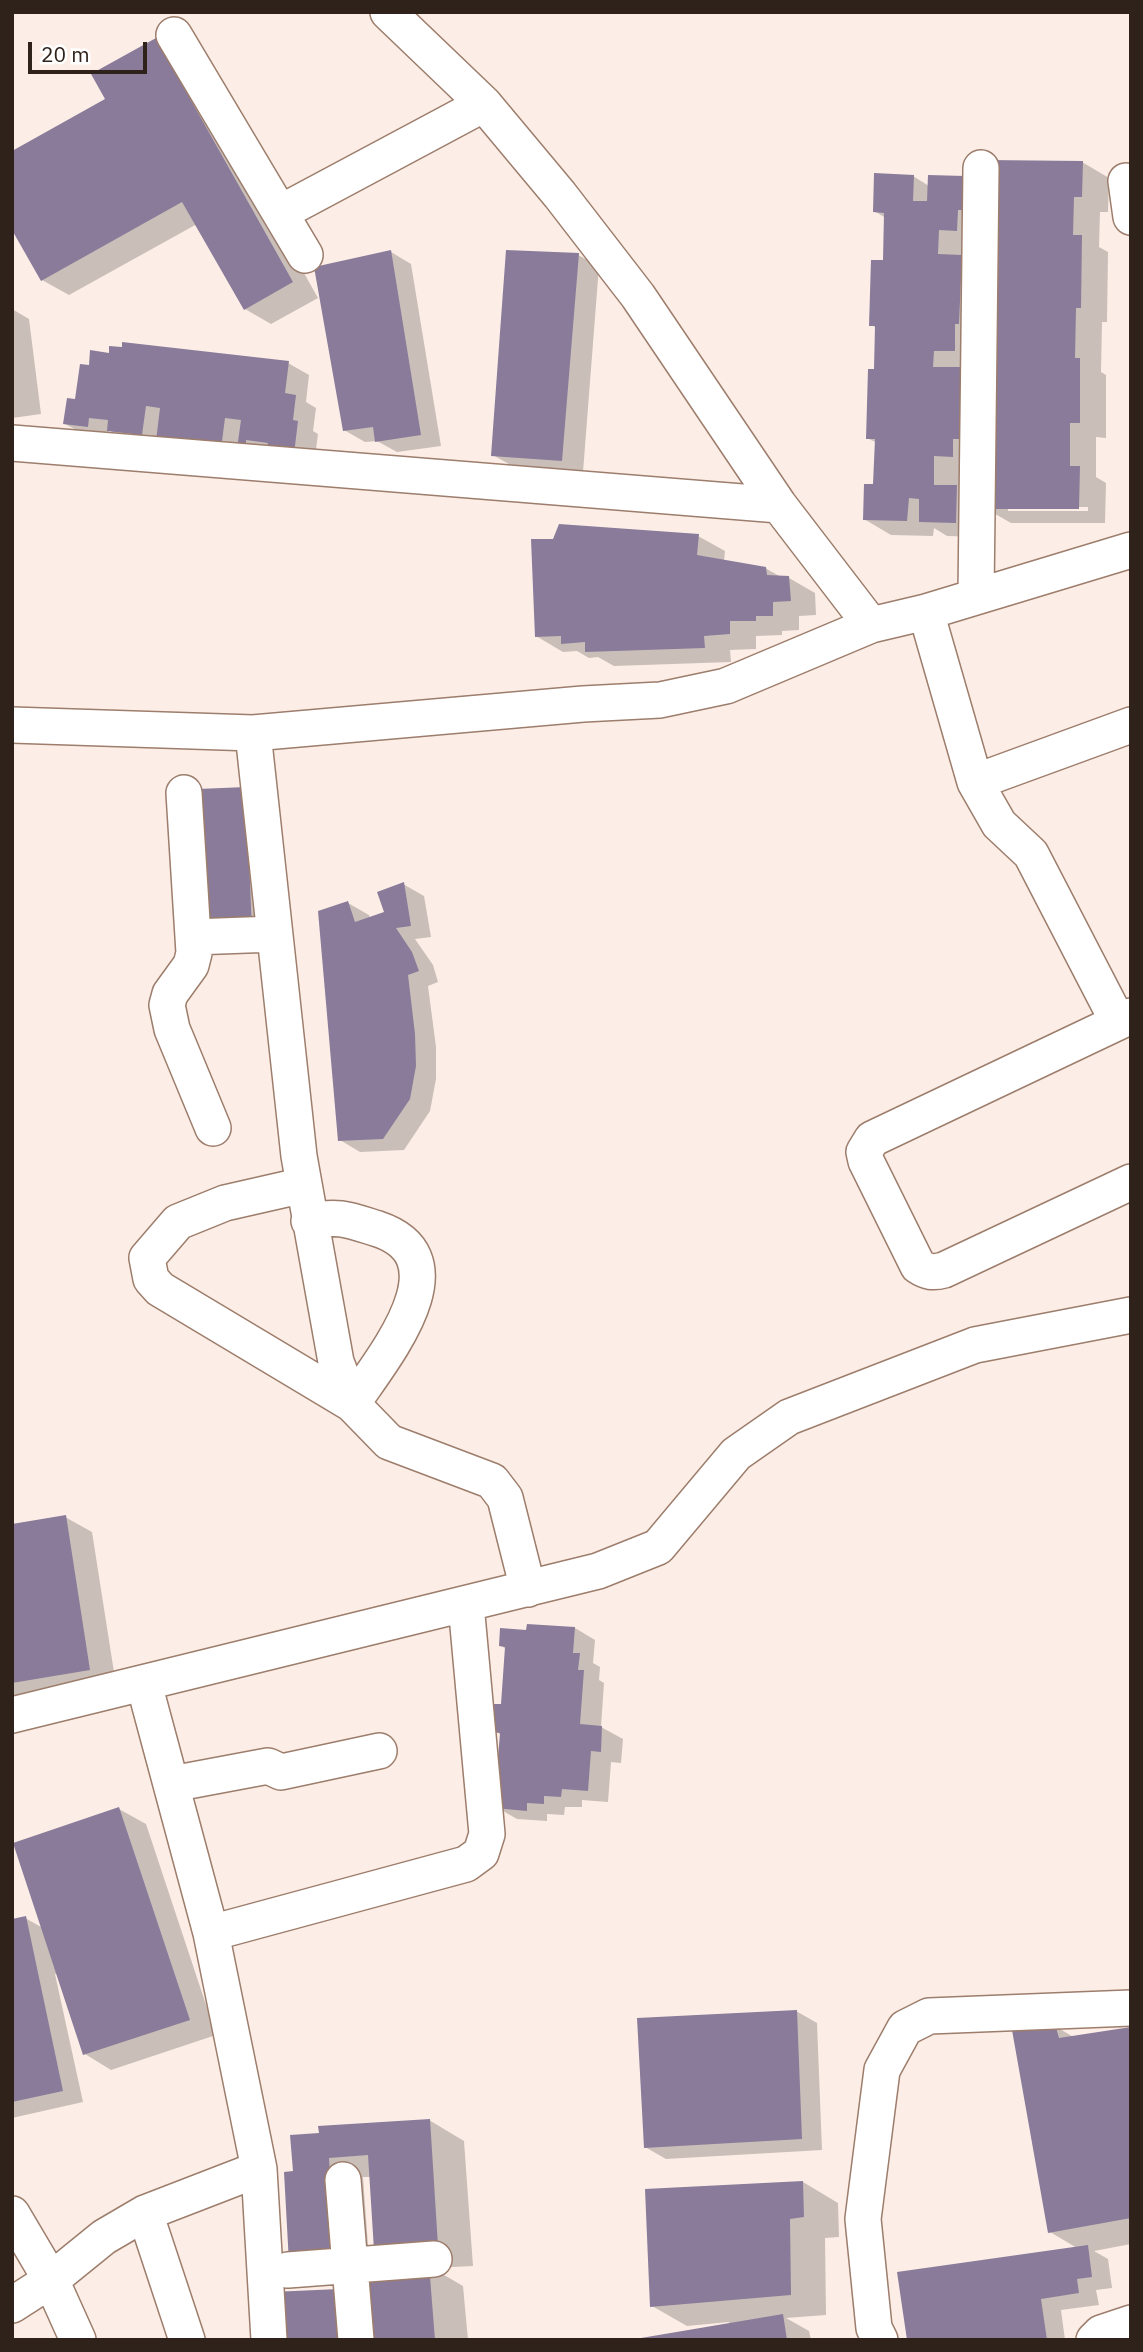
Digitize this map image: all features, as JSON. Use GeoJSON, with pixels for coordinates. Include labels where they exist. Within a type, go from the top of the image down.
{"type":"FeatureCollection","features":[{"type":"Feature","properties":{"kind":"street"},"geometry":{"type":"LineString","coordinates":[[388,12],[484,104],[560,195],[638,296],[779,505],[872,625]]}},
{"type":"Feature","properties":{"kind":"street"},"geometry":{"type":"LineString","coordinates":[[174,35],[305,255]]}},
{"type":"Feature","properties":{"kind":"street"},"geometry":{"type":"LineString","coordinates":[[280,213],[484,104]]}},
{"type":"Feature","properties":{"kind":"street"},"geometry":{"type":"LineString","coordinates":[[976,595],[981,168]]}},
{"type":"Feature","properties":{"kind":"street"},"geometry":{"type":"LineString","coordinates":[[1126,181],[1131,217]]}},
{"type":"Feature","properties":{"kind":"street"},"geometry":{"type":"LineString","coordinates":[[12,443],[779,505]]}},
{"type":"Feature","properties":{"kind":"street"},"geometry":{"type":"LineString","coordinates":[[12,725],[253,733],[660,699],[726,686],[872,625],[926,612],[1131,550]]}},
{"type":"Feature","properties":{"kind":"street"},"geometry":{"type":"LineString","coordinates":[[926,612],[975,782],[999,824],[1031,854],[1124,1019],[872,1139],[864,1152],[866,1161],[918,1266],[926,1271],[936,1272],[1131,1182]]}},
{"type":"Feature","properties":{"kind":"street"},"geometry":{"type":"LineString","coordinates":[[975,782],[1131,725]]}},
{"type":"Feature","properties":{"kind":"street"},"geometry":{"type":"LineString","coordinates":[[253,733],[309,1221],[336,1362],[352,1404]]}},
{"type":"Feature","properties":{"kind":"street"},"geometry":{"type":"LineString","coordinates":[[184,793],[194,953],[191,965],[170,993],[167,1004],[172,1030],[213,1128]]}},
{"type":"Feature","properties":{"kind":"street"},"geometry":{"type":"LineString","coordinates":[[194,937],[274,934]]}},
{"type":"Feature","properties":{"kind":"street"},"geometry":{"type":"LineString","coordinates":[[304,1185],[225,1203],[178,1222],[147,1258],[151,1279],[160,1289],[352,1404],[389,1443],[492,1481],[505,1498],[528,1589]]}},
{"type":"Feature","properties":{"kind":"street"},"geometry":{"type":"LineString","coordinates":[[309,1221],[331,1217],[344,1218],[389,1233],[409,1249],[417,1267],[416,1294],[402,1329],[352,1404]]}},
{"type":"Feature","properties":{"kind":"street"},"geometry":{"type":"LineString","coordinates":[[12,1715],[598,1571],[658,1547],[736,1454],[789,1417],[975,1345],[1131,1315]]}},
{"type":"Feature","properties":{"kind":"street"},"geometry":{"type":"LineString","coordinates":[[211,1933],[466,1864],[481,1853],[487,1834],[466,1604]]}},
{"type":"Feature","properties":{"kind":"street"},"geometry":{"type":"LineString","coordinates":[[144,1684],[211,1933],[259,2169],[269,2340]]}},
{"type":"Feature","properties":{"kind":"street"},"geometry":{"type":"LineString","coordinates":[[174,1794],[271,1781],[281,1772],[379,1751]]}},
{"type":"Feature","properties":{"kind":"street"},"geometry":{"type":"LineString","coordinates":[[880,2340],[874,2328],[863,2219],[881,2070],[905,2028],[929,2016],[1131,2008]]}},
{"type":"Feature","properties":{"kind":"street"},"geometry":{"type":"LineString","coordinates":[[12,2305],[51,2280],[104,2237],[145,2213],[259,2169]]}},
{"type":"Feature","properties":{"kind":"street"},"geometry":{"type":"LineString","coordinates":[[343,2180],[356,2340]]}},
{"type":"Feature","properties":{"kind":"street"},"geometry":{"type":"LineString","coordinates":[[145,2213],[187,2340]]}},
{"type":"Feature","properties":{"kind":"street"},"geometry":{"type":"LineString","coordinates":[[12,2214],[51,2280],[78,2340]]}},
{"type":"Feature","properties":{"kind":"street"},"geometry":{"type":"LineString","coordinates":[[288,2270],[434,2259]]}},
{"type":"Feature","properties":{"kind":"street"},"geometry":{"type":"LineString","coordinates":[[1094,2340],[1101,2333],[1131,2323]]}},
{"type":"Feature","properties":{"kind":"building"},"geometry":{"type":"Polygon","coordinates":[[[156,38],[293,282],[244,310],[182,202],[41,281],[12,230],[12,151],[105,99],[91,74],[156,38]]]}},
{"type":"Feature","properties":{"kind":"building"},"geometry":{"type":"Polygon","coordinates":[[[985,160],[1083,161],[1082,197],[1074,197],[1073,235],[1082,235],[1081,308],[1076,308],[1075,358],[1080,358],[1080,423],[1070,423],[1070,466],[1080,466],[1079,509],[982,509],[985,160]]]}},
{"type":"Feature","properties":{"kind":"building"},"geometry":{"type":"Polygon","coordinates":[[[874,173],[914,175],[913,201],[927,201],[928,175],[965,176],[963,210],[958,210],[957,231],[939,230],[938,254],[962,255],[955,351],[934,351],[933,367],[961,367],[959,439],[953,439],[953,457],[934,456],[934,485],[957,485],[956,523],[919,522],[919,499],[909,498],[907,521],[863,520],[864,484],[873,484],[875,439],[866,439],[868,369],[874,369],[875,326],[869,326],[871,260],[883,260],[884,213],[873,212],[874,173]]]}},
{"type":"Feature","properties":{"kind":"building"},"geometry":{"type":"Polygon","coordinates":[[[391,250],[421,435],[375,442],[373,427],[343,431],[314,267],[391,250]]]}},
{"type":"Feature","properties":{"kind":"building"},"geometry":{"type":"Polygon","coordinates":[[[506,250],[579,253],[562,461],[491,456],[506,250]]]}},
{"type":"Feature","properties":{"kind":"building"},"geometry":{"type":"Polygon","coordinates":[[[122,342],[289,361],[285,393],[296,395],[293,420],[298,421],[294,454],[266,451],[268,443],[246,440],[246,450],[237,449],[241,420],[225,418],[221,449],[156,441],[160,408],[146,406],[142,435],[107,431],[108,420],[89,418],[88,427],[63,424],[67,398],[75,399],[80,364],[89,365],[90,350],[109,353],[109,346],[122,347],[122,342]]]}},
{"type":"Feature","properties":{"kind":"building"},"geometry":{"type":"Polygon","coordinates":[[[559,524],[699,534],[697,555],[766,567],[767,575],[789,576],[791,601],[773,602],[773,616],[756,616],[756,621],[730,621],[730,634],[704,636],[705,648],[585,652],[585,642],[561,644],[561,636],[535,637],[531,539],[553,539],[559,524]]]}},
{"type":"Feature","properties":{"kind":"building"},"geometry":{"type":"Polygon","coordinates":[[[246,787],[252,930],[197,923],[198,789],[246,787]]]}},
{"type":"Feature","properties":{"kind":"building"},"geometry":{"type":"Polygon","coordinates":[[[404,882],[411,926],[396,928],[412,952],[419,971],[408,975],[416,1066],[410,1099],[383,1139],[338,1141],[318,911],[348,901],[355,922],[384,912],[377,892],[404,882]]]}},
{"type":"Feature","properties":{"kind":"building"},"geometry":{"type":"Polygon","coordinates":[[[66,1515],[90,1670],[12,1683],[12,1524],[66,1515]]]}},
{"type":"Feature","properties":{"kind":"building"},"geometry":{"type":"Polygon","coordinates":[[[527,1624],[575,1627],[573,1653],[580,1653],[578,1670],[584,1670],[580,1724],[602,1726],[601,1752],[591,1751],[588,1791],[562,1789],[561,1797],[544,1796],[544,1804],[527,1803],[527,1811],[494,1808],[500,1733],[492,1732],[494,1704],[501,1704],[505,1647],[499,1646],[500,1628],[526,1630],[527,1624]]]}},
{"type":"Feature","properties":{"kind":"building"},"geometry":{"type":"Polygon","coordinates":[[[119,1807],[190,2020],[83,2055],[13,1843],[119,1807]]]}},
{"type":"Feature","properties":{"kind":"building"},"geometry":{"type":"Polygon","coordinates":[[[26,1916],[63,2091],[12,2102],[12,1919],[26,1916]]]}},
{"type":"Feature","properties":{"kind":"building"},"geometry":{"type":"Polygon","coordinates":[[[797,2010],[802,2139],[644,2148],[637,2018],[797,2010]]]}},
{"type":"Feature","properties":{"kind":"building"},"geometry":{"type":"Polygon","coordinates":[[[1055,2024],[1059,2038],[1131,2027],[1131,2218],[1048,2233],[1012,2030],[1055,2024]]]}},
{"type":"Feature","properties":{"kind":"building"},"geometry":{"type":"Polygon","coordinates":[[[430,2119],[438,2246],[374,2250],[368,2155],[329,2158],[336,2260],[289,2263],[284,2172],[293,2171],[290,2135],[319,2133],[318,2126],[430,2119]]]}},
{"type":"Feature","properties":{"kind":"building"},"geometry":{"type":"Polygon","coordinates":[[[803,2181],[804,2217],[790,2219],[791,2295],[650,2307],[645,2189],[803,2181]]]}},
{"type":"Feature","properties":{"kind":"building"},"geometry":{"type":"Polygon","coordinates":[[[1088,2245],[1092,2277],[1077,2279],[1079,2293],[1041,2299],[1047,2340],[907,2340],[897,2272],[1088,2245]]]}},
{"type":"Feature","properties":{"kind":"building"},"geometry":{"type":"Polygon","coordinates":[[[429,2264],[435,2340],[365,2340],[358,2273],[429,2264]]]}},
{"type":"Feature","properties":{"kind":"building"},"geometry":{"type":"Polygon","coordinates":[[[339,2289],[342,2340],[275,2340],[272,2292],[339,2289]]]}},
{"type":"Feature","properties":{"kind":"building"},"geometry":{"type":"Polygon","coordinates":[[[783,2314],[787,2340],[641,2340],[641,2338],[783,2314]]]}}]}
